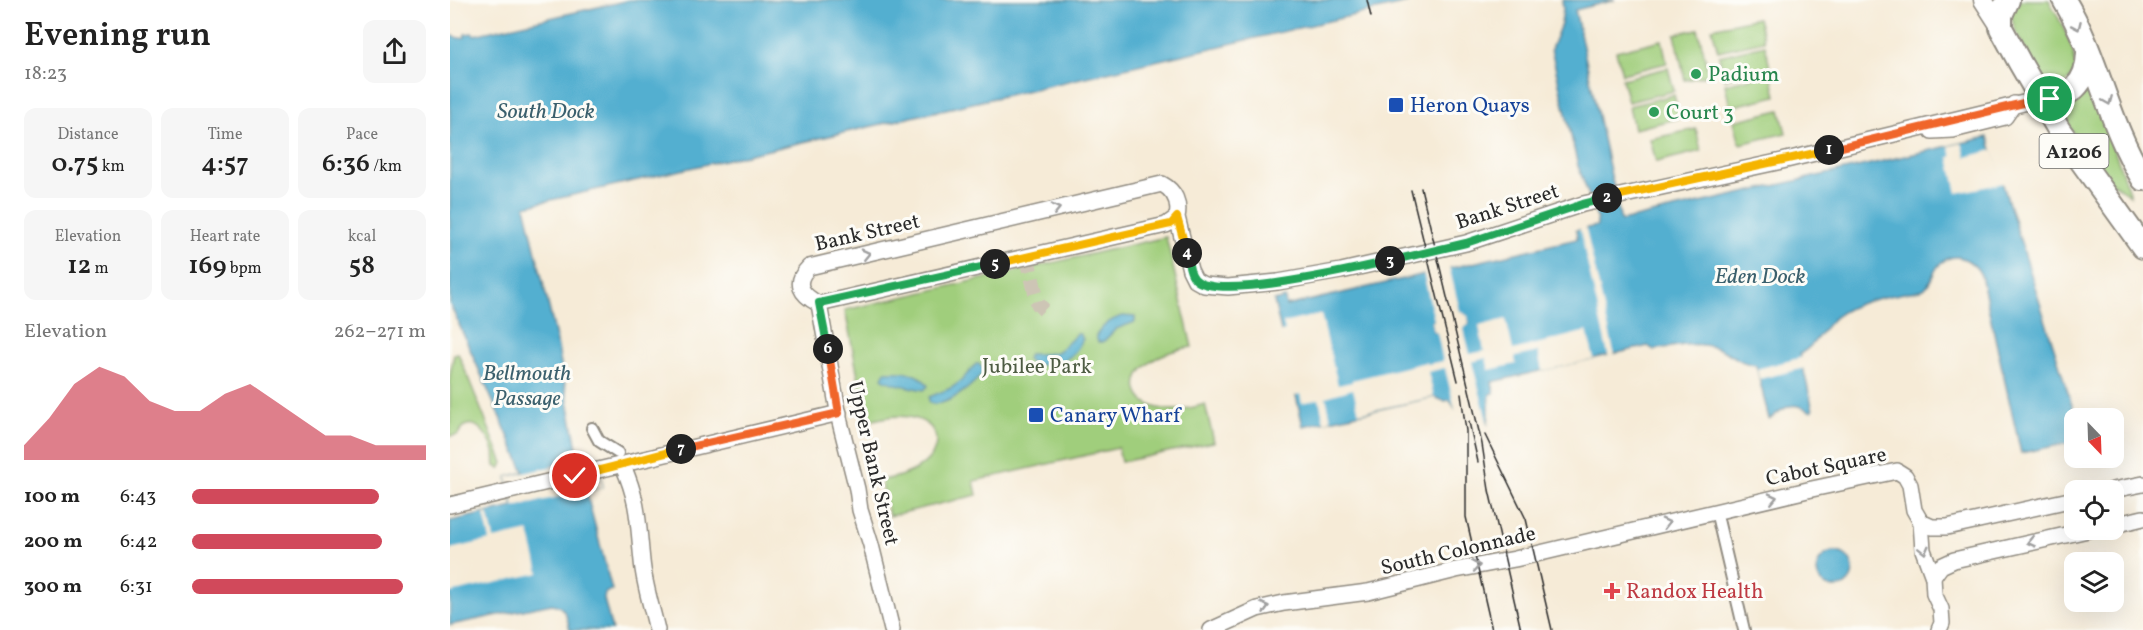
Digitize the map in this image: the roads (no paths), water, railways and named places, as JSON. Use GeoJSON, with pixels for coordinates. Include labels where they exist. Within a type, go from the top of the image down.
{"type":"FeatureCollection","features":[{"type":"Feature","properties":{"kind":"main road"},"geometry":{"type":"LineString","coordinates":[[2001,28],[2001,15],[2008,0]]}},
{"type":"Feature","properties":{"kind":"main road","name":"A1206"},"geometry":{"type":"LineString","coordinates":[[2064,0],[2127,150],[2143,179]]}},
{"type":"Feature","properties":{"kind":"main road","name":"A1206"},"geometry":{"type":"LineString","coordinates":[[2001,28],[2040,99],[2143,247]]}},
{"type":"Feature","properties":{"kind":"main road"},"geometry":{"type":"LineString","coordinates":[[2040,99],[2058,98],[2072,91],[2086,70],[2088,53]]}},
{"type":"Feature","properties":{"kind":"street"},"geometry":{"type":"LineString","coordinates":[[1983,0],[2001,28]]}},
{"type":"Feature","properties":{"kind":"street","name":"Bank Street"},"geometry":{"type":"LineString","coordinates":[[1896,134],[1946,110],[2001,97],[2014,104],[2040,99]]}},
{"type":"Feature","properties":{"kind":"street","name":"Bank Street"},"geometry":{"type":"LineString","coordinates":[[819,303],[806,296],[801,284],[804,272],[809,267],[1162,184],[1169,188],[1176,198],[1177,217],[1190,270],[1195,280],[1204,285],[1237,287],[1341,272],[1435,251],[1586,203],[1896,134],[1953,130],[2005,117],[2014,104]]}},
{"type":"Feature","properties":{"kind":"street"},"geometry":{"type":"LineString","coordinates":[[2127,150],[2143,194]]}},
{"type":"Feature","properties":{"kind":"street"},"geometry":{"type":"LineString","coordinates":[[2110,202],[2143,231]]}},
{"type":"Feature","properties":{"kind":"street"},"geometry":{"type":"LineString","coordinates":[[819,303],[1171,224],[1177,217]]}},
{"type":"Feature","properties":{"kind":"street","name":"Upper Bank Street"},"geometry":{"type":"LineString","coordinates":[[819,303],[860,510],[892,630]]}},
{"type":"Feature","properties":{"kind":"street"},"geometry":{"type":"LineString","coordinates":[[450,505],[599,471],[621,459],[652,456],[839,413]]}},
{"type":"Feature","properties":{"kind":"street"},"geometry":{"type":"LineString","coordinates":[[592,428],[599,441],[621,459],[633,488],[640,523],[642,563],[657,630]]}},
{"type":"Feature","properties":{"kind":"street","name":"Cabot Square"},"geometry":{"type":"LineString","coordinates":[[1716,511],[1897,471],[1905,476],[1910,485],[1914,510],[1921,522],[1923,550],[1933,577],[1933,588],[1942,617],[1939,630]]}},
{"type":"Feature","properties":{"kind":"street"},"geometry":{"type":"LineString","coordinates":[[2124,488],[2143,484]]}},
{"type":"Feature","properties":{"kind":"street"},"geometry":{"type":"LineString","coordinates":[[1921,522],[1932,527],[1947,527],[2064,501]]}},
{"type":"Feature","properties":{"kind":"street"},"geometry":{"type":"LineString","coordinates":[[1716,511],[1744,630]]}},
{"type":"Feature","properties":{"kind":"street","name":"South Colonnade"},"geometry":{"type":"LineString","coordinates":[[1211,630],[1257,609],[1284,603],[1368,592],[1456,570],[1561,549],[1716,511]]}},
{"type":"Feature","properties":{"kind":"street"},"geometry":{"type":"LineString","coordinates":[[2124,523],[2143,518]]}},
{"type":"Feature","properties":{"kind":"street"},"geometry":{"type":"LineString","coordinates":[[1933,577],[1941,566],[1954,560],[2064,535]]}},
{"type":"Feature","properties":{"kind":"water","name":"South Dock"},"geometry":{"type":"Polygon","coordinates":[[[629,0],[1407,0],[1407,3],[525,206],[556,337],[579,459],[596,456],[603,487],[586,491],[612,590],[605,593],[604,599],[612,630],[570,630],[563,610],[552,604],[450,625],[450,521],[513,507],[507,477],[524,472],[450,304],[450,35],[465,37],[465,34],[473,33],[474,35],[629,0]]]}},
{"type":"Feature","properties":{"kind":"water","name":"Eden Dock"},"geometry":{"type":"Polygon","coordinates":[[[1562,0],[1615,0],[1575,10],[1621,221],[1988,137],[2073,408],[2064,408],[2064,444],[2021,453],[1981,275],[1978,269],[1968,261],[1957,257],[1940,264],[1924,289],[1866,302],[1845,311],[1830,321],[1810,346],[1800,354],[1813,410],[1810,411],[1803,407],[1792,406],[1783,409],[1769,419],[1756,365],[1745,363],[1717,348],[1693,345],[1654,350],[1648,346],[1492,382],[1494,393],[1490,394],[1488,425],[1468,430],[1450,400],[1444,401],[1434,397],[1303,426],[1274,301],[1285,298],[1286,306],[1577,239],[1576,230],[1597,226],[1597,218],[1578,166],[1551,49],[1561,24],[1562,0]],[[1460,312],[1436,317],[1432,323],[1433,331],[1452,333],[1469,323],[1467,316],[1460,312]]]}},
{"type":"Feature","properties":{"kind":"water"},"geometry":{"type":"Polygon","coordinates":[[[1122,316],[1135,317],[1135,322],[1116,329],[1103,342],[1098,342],[1096,336],[1101,329],[1110,321],[1122,316]]]}},
{"type":"Feature","properties":{"kind":"water"},"geometry":{"type":"Polygon","coordinates":[[[1077,334],[1080,334],[1083,339],[1081,343],[1072,355],[1062,361],[1043,365],[1027,359],[1029,354],[1057,352],[1077,334]]]}},
{"type":"Feature","properties":{"kind":"water"},"geometry":{"type":"Polygon","coordinates":[[[976,364],[984,370],[975,382],[951,399],[943,402],[929,402],[929,397],[961,381],[976,364]]]}},
{"type":"Feature","properties":{"kind":"water"},"geometry":{"type":"Polygon","coordinates":[[[885,372],[915,375],[925,381],[928,386],[924,390],[902,386],[882,378],[885,372]]]}},
{"type":"Feature","properties":{"kind":"water"},"geometry":{"type":"Polygon","coordinates":[[[1835,552],[1848,557],[1853,570],[1848,583],[1835,588],[1822,583],[1817,570],[1822,557],[1835,552]]]}},
{"type":"Feature","properties":{"kind":"tunnel"},"geometry":{"type":"LineString","coordinates":[[1027,256],[1038,304],[1044,310]]}},
{"type":"Feature","properties":{"kind":"tram line"},"geometry":{"type":"LineString","coordinates":[[1367,0],[1371,17]]}},
{"type":"Feature","properties":{"kind":"tram line"},"geometry":{"type":"LineString","coordinates":[[1421,188],[1482,444],[1489,490],[1521,630]]}},
{"type":"Feature","properties":{"kind":"tram line"},"geometry":{"type":"LineString","coordinates":[[1411,190],[1458,381]]}},
{"type":"Feature","properties":{"kind":"tram line"},"geometry":{"type":"LineString","coordinates":[[1461,394],[1466,431],[1466,517],[1492,630]]}},
{"type":"Feature","properties":{"kind":"tram line"},"geometry":{"type":"LineString","coordinates":[[1469,422],[1478,462]]}},
{"type":"Feature","properties":{"kind":"tram line"},"geometry":{"type":"LineString","coordinates":[[1485,435],[1526,519],[1552,630]]}},
{"type":"Feature","properties":{"kind":"place","name":"Padium"},"geometry":{"type":"Point","coordinates":[1696,74]}},
{"type":"Feature","properties":{"kind":"place","name":"Heron Quays"},"geometry":{"type":"Point","coordinates":[1396,105]}},
{"type":"Feature","properties":{"kind":"place","name":"Court 3"},"geometry":{"type":"Point","coordinates":[1654,112]}},
{"type":"Feature","properties":{"kind":"place","name":"Canary Wharf"},"geometry":{"type":"Point","coordinates":[1036,415]}},
{"type":"Feature","properties":{"kind":"place","name":"Randox Health"},"geometry":{"type":"Point","coordinates":[1612,591]}},
{"type":"Feature","properties":{"kind":"park label","name":"Jubilee Park"},"geometry":{"type":"Point","coordinates":[1037,366]}},
{"type":"Feature","properties":{"kind":"water label","name":"Bellmouth Passage"},"geometry":{"type":"Point","coordinates":[527,384]}}]}
